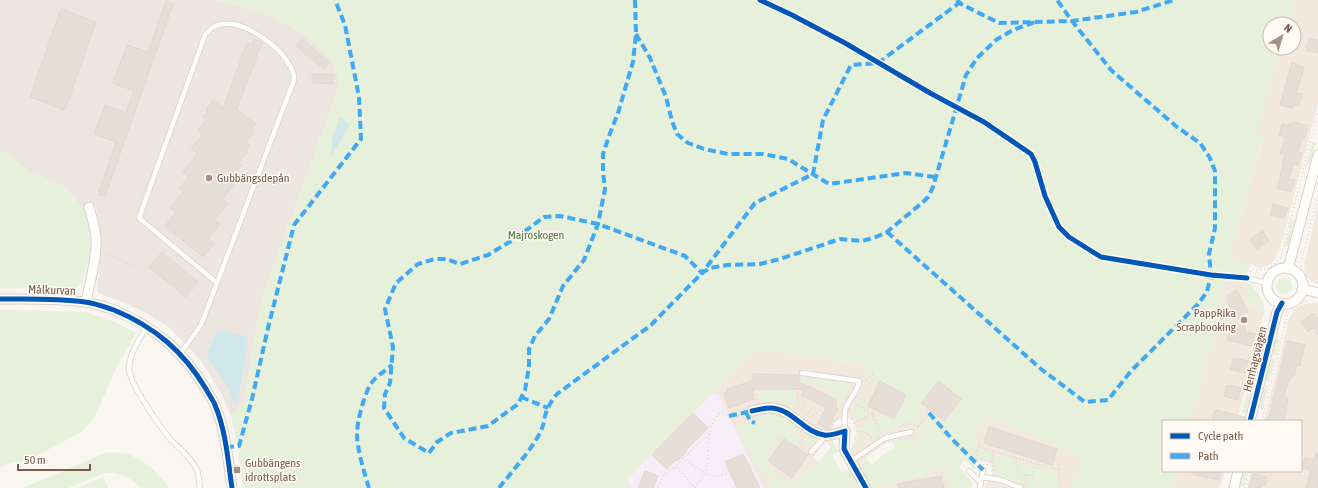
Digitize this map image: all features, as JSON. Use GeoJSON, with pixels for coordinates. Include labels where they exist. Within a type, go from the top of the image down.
{"type":"FeatureCollection","features":[{"type":"Feature","properties":{"kind":"street"},"geometry":{"type":"LineString","coordinates":[[1288,269],[1318,155]]}},
{"type":"Feature","properties":{"kind":"street","name":"Målkurvan"},"geometry":{"type":"LineString","coordinates":[[86,302],[96,253],[94,222],[89,207]]}},
{"type":"Feature","properties":{"kind":"street"},"geometry":{"type":"LineString","coordinates":[[1288,269],[1295,271],[1299,276],[1302,282],[1302,289],[1300,295],[1295,300],[1282,304],[1276,302],[1269,294],[1267,283],[1269,277],[1277,270],[1288,269]]}},
{"type":"Feature","properties":{"kind":"street"},"geometry":{"type":"LineString","coordinates":[[1302,289],[1318,294]]}},
{"type":"Feature","properties":{"kind":"street","name":"Målkurvan"},"geometry":{"type":"LineString","coordinates":[[0,299],[86,302],[126,315],[147,326],[161,336],[180,354],[198,376],[215,405],[224,432],[232,488]]}},
{"type":"Feature","properties":{"kind":"street","name":"Herrhagsvägen"},"geometry":{"type":"LineString","coordinates":[[1250,420],[1278,312],[1282,304]]}},
{"type":"Feature","properties":{"kind":"street"},"geometry":{"type":"LineString","coordinates":[[752,411],[769,408],[780,409],[826,436],[845,431],[844,448],[866,488]]}},
{"type":"Feature","properties":{"kind":"street"},"geometry":{"type":"LineString","coordinates":[[1234,488],[1238,472]]}},
{"type":"Feature","properties":{"kind":"lane"},"geometry":{"type":"LineString","coordinates":[[180,354],[200,325],[217,282],[294,80],[292,69],[275,46],[254,32],[235,24],[222,24],[210,30],[205,35],[139,218],[217,282]]}},
{"type":"Feature","properties":{"kind":"lane"},"geometry":{"type":"LineString","coordinates":[[1247,278],[1267,283]]}},
{"type":"Feature","properties":{"kind":"lane"},"geometry":{"type":"LineString","coordinates":[[147,326],[131,355],[129,371],[146,406],[171,440],[181,449],[196,469],[200,488]]}},
{"type":"Feature","properties":{"kind":"lane"},"geometry":{"type":"LineString","coordinates":[[802,373],[859,381],[855,394],[846,406],[845,431]]}},
{"type":"Feature","properties":{"kind":"lane"},"geometry":{"type":"LineString","coordinates":[[851,461],[885,438],[911,432]]}},
{"type":"Feature","properties":{"kind":"lane"},"geometry":{"type":"LineString","coordinates":[[811,452],[826,436]]}},
{"type":"Feature","properties":{"kind":"lane"},"geometry":{"type":"LineString","coordinates":[[980,486],[983,470]]}},
{"type":"Feature","properties":{"kind":"lane"},"geometry":{"type":"LineString","coordinates":[[969,472],[980,486]]}},
{"type":"Feature","properties":{"kind":"lane"},"geometry":{"type":"LineString","coordinates":[[982,477],[1002,480],[1021,488]]}},
{"type":"Feature","properties":{"kind":"path"},"geometry":{"type":"LineString","coordinates":[[1247,278],[1250,270],[1270,268],[1277,263],[1281,257],[1318,111]]}},
{"type":"Feature","properties":{"kind":"path"},"geometry":{"type":"LineString","coordinates":[[1305,278],[1301,271],[1301,262],[1318,198]]}},
{"type":"Feature","properties":{"kind":"path"},"geometry":{"type":"LineString","coordinates":[[96,253],[110,255],[138,268]]}},
{"type":"Feature","properties":{"kind":"path"},"geometry":{"type":"LineString","coordinates":[[1262,420],[1287,316]]}},
{"type":"Feature","properties":{"kind":"path"},"geometry":{"type":"LineString","coordinates":[[864,384],[871,375],[876,375]]}},
{"type":"Feature","properties":{"kind":"path"},"geometry":{"type":"LineString","coordinates":[[797,391],[800,422]]}},
{"type":"Feature","properties":{"kind":"path"},"geometry":{"type":"LineString","coordinates":[[797,447],[800,422],[806,400]]}},
{"type":"Feature","properties":{"kind":"path"},"geometry":{"type":"LineString","coordinates":[[855,401],[860,407],[872,413],[881,434]]}},
{"type":"Feature","properties":{"kind":"path"},"geometry":{"type":"LineString","coordinates":[[800,422],[818,404]]}},
{"type":"Feature","properties":{"kind":"path"},"geometry":{"type":"LineString","coordinates":[[800,422],[822,408]]}},
{"type":"Feature","properties":{"kind":"path"},"geometry":{"type":"LineString","coordinates":[[674,468],[678,468],[695,488],[707,468],[710,434],[714,416],[721,412],[730,416]]}},
{"type":"Feature","properties":{"kind":"path"},"geometry":{"type":"LineString","coordinates":[[918,426],[929,412]]}},
{"type":"Feature","properties":{"kind":"path"},"geometry":{"type":"LineString","coordinates":[[854,424],[872,413]]}},
{"type":"Feature","properties":{"kind":"path"},"geometry":{"type":"LineString","coordinates":[[851,417],[857,432],[856,438],[853,442]]}},
{"type":"Feature","properties":{"kind":"path"},"geometry":{"type":"LineString","coordinates":[[857,432],[866,432],[874,440]]}},
{"type":"Feature","properties":{"kind":"path"},"geometry":{"type":"LineString","coordinates":[[658,487],[661,478],[674,468],[683,457],[710,434]]}},
{"type":"Feature","properties":{"kind":"path"},"geometry":{"type":"LineString","coordinates":[[981,441],[977,447],[977,460],[983,470]]}},
{"type":"Feature","properties":{"kind":"path"},"geometry":{"type":"LineString","coordinates":[[979,444],[981,448],[1059,470]]}},
{"type":"Feature","properties":{"kind":"path"},"geometry":{"type":"LineString","coordinates":[[992,461],[993,451]]}},
{"type":"Feature","properties":{"kind":"path"},"geometry":{"type":"LineString","coordinates":[[683,457],[704,473],[721,476],[727,473]]}},
{"type":"Feature","properties":{"kind":"path"},"geometry":{"type":"LineString","coordinates":[[1017,458],[1016,467],[1024,475],[1027,481]]}},
{"type":"Feature","properties":{"kind":"path"},"geometry":{"type":"LineString","coordinates":[[1055,460],[1060,462],[1060,488]]}},
{"type":"Feature","properties":{"kind":"path"},"geometry":{"type":"LineString","coordinates":[[1024,475],[1032,476],[1036,464]]}},
{"type":"Feature","properties":{"kind":"path"},"geometry":{"type":"LineString","coordinates":[[1245,488],[1249,472]]}},
{"type":"Feature","properties":{"kind":"shaded area"},"geometry":{"type":"Polygon","coordinates":[[[0,0],[215,0],[272,16],[300,32],[333,60],[340,84],[261,301],[244,401],[231,416],[222,395],[202,362],[170,328],[148,314],[123,302],[100,294],[97,291],[101,253],[99,221],[95,205],[84,209],[63,186],[27,170],[6,153],[0,152],[0,0]]]}},
{"type":"Feature","properties":{"kind":"shaded area"},"geometry":{"type":"Polygon","coordinates":[[[1294,0],[1318,0],[1318,103],[1281,246],[1275,260],[1268,266],[1259,268],[1251,264],[1229,258],[1263,137],[1255,135],[1279,56],[1302,56],[1302,16],[1290,16],[1294,0]]]}},
{"type":"Feature","properties":{"kind":"shaded area"},"geometry":{"type":"Polygon","coordinates":[[[1318,206],[1318,284],[1312,282],[1308,278],[1305,273],[1304,265],[1318,206]]]}},
{"type":"Feature","properties":{"kind":"shaded area"},"geometry":{"type":"Polygon","coordinates":[[[1227,280],[1243,282],[1251,306],[1263,315],[1237,420],[1191,420],[1227,280]]]}},
{"type":"Feature","properties":{"kind":"shaded area"},"geometry":{"type":"Polygon","coordinates":[[[1308,303],[1318,303],[1318,488],[1247,488],[1251,472],[1302,472],[1302,420],[1264,420],[1289,319],[1293,311],[1308,303]]]}},
{"type":"Feature","properties":{"kind":"shaded area"},"geometry":{"type":"Polygon","coordinates":[[[756,350],[937,375],[969,400],[950,427],[913,441],[900,439],[891,441],[866,458],[858,467],[851,448],[858,434],[857,429],[853,420],[847,418],[839,419],[834,424],[831,431],[832,440],[828,439],[813,457],[819,462],[789,484],[773,488],[629,488],[624,481],[693,409],[733,374],[756,350]]]}},
{"type":"Feature","properties":{"kind":"shaded area"},"geometry":{"type":"Polygon","coordinates":[[[714,393],[720,396],[763,488],[632,488],[627,480],[696,409],[714,393]]]}},
{"type":"Feature","properties":{"kind":"shaded area"},"geometry":{"type":"Polygon","coordinates":[[[985,419],[996,420],[1083,457],[1072,488],[985,488],[985,485],[992,477],[993,462],[976,461],[976,435],[985,419]]]}},
{"type":"Feature","properties":{"kind":"shaded area"},"geometry":{"type":"Polygon","coordinates":[[[944,469],[950,484],[950,488],[874,488],[944,469]]]}},
{"type":"Feature","properties":{"kind":"shaded area"},"geometry":{"type":"Polygon","coordinates":[[[1178,472],[1225,472],[1220,488],[1174,488],[1178,472]]]}},
{"type":"Feature","properties":{"kind":"green space","name":"Majroskogen"},"geometry":{"type":"Polygon","coordinates":[[[215,0],[1294,0],[1290,16],[1262,16],[1262,56],[1279,56],[1256,134],[1263,136],[1229,258],[1251,264],[1244,280],[1256,290],[1262,301],[1265,312],[1263,315],[1251,304],[1247,298],[1243,282],[1227,281],[1191,420],[1162,420],[1162,472],[1178,472],[1174,488],[1072,488],[1083,457],[996,420],[985,419],[976,435],[976,461],[974,470],[965,460],[959,466],[972,482],[971,488],[950,488],[950,484],[944,469],[870,488],[858,467],[866,458],[871,465],[887,452],[895,448],[891,441],[901,439],[914,440],[919,434],[926,433],[925,428],[918,429],[931,413],[944,422],[962,399],[939,380],[920,404],[923,406],[921,408],[926,412],[924,415],[920,412],[916,417],[920,421],[917,424],[909,422],[884,432],[880,428],[875,416],[877,412],[894,420],[907,394],[872,378],[860,399],[868,403],[865,409],[856,401],[869,379],[865,377],[866,365],[756,350],[733,374],[693,409],[625,481],[629,488],[243,488],[238,448],[231,416],[244,401],[261,301],[340,84],[333,60],[300,32],[272,16],[215,0]]]}},
{"type":"Feature","properties":{"kind":"green space"},"geometry":{"type":"Polygon","coordinates":[[[1312,143],[1316,143],[1310,165],[1306,165],[1312,143]]]}},
{"type":"Feature","properties":{"kind":"green space"},"geometry":{"type":"Polygon","coordinates":[[[0,152],[6,153],[27,170],[63,186],[84,209],[88,223],[90,253],[83,281],[75,289],[0,288],[0,152]]]}},
{"type":"Feature","properties":{"kind":"green space"},"geometry":{"type":"Polygon","coordinates":[[[1291,220],[1295,221],[1288,247],[1285,246],[1291,220]]]}},
{"type":"Feature","properties":{"kind":"green space"},"geometry":{"type":"Polygon","coordinates":[[[1281,278],[1287,278],[1292,283],[1290,292],[1287,294],[1281,294],[1276,289],[1276,283],[1281,278]]]}},
{"type":"Feature","properties":{"kind":"green space"},"geometry":{"type":"Polygon","coordinates":[[[0,310],[84,312],[111,320],[136,333],[115,370],[95,417],[80,433],[28,460],[7,464],[0,468],[0,310]]]}},
{"type":"Feature","properties":{"kind":"green space"},"geometry":{"type":"Polygon","coordinates":[[[1276,339],[1280,340],[1276,356],[1271,356],[1276,339]]]}},
{"type":"Feature","properties":{"kind":"green space"},"geometry":{"type":"Polygon","coordinates":[[[1271,358],[1275,360],[1269,382],[1265,380],[1271,358]]]}},
{"type":"Feature","properties":{"kind":"green space"},"geometry":{"type":"Polygon","coordinates":[[[803,377],[845,383],[851,387],[839,409],[835,404],[837,400],[833,397],[835,394],[809,381],[802,384],[803,377]]]}},
{"type":"Feature","properties":{"kind":"green space"},"geometry":{"type":"Polygon","coordinates":[[[1264,385],[1268,386],[1263,410],[1259,408],[1264,385]]]}},
{"type":"Feature","properties":{"kind":"green space"},"geometry":{"type":"Polygon","coordinates":[[[1248,389],[1252,390],[1246,414],[1242,413],[1248,389]]]}},
{"type":"Feature","properties":{"kind":"green space"},"geometry":{"type":"Polygon","coordinates":[[[759,390],[795,390],[797,403],[793,410],[781,403],[773,401],[759,401],[759,390]]]}},
{"type":"Feature","properties":{"kind":"green space"},"geometry":{"type":"Polygon","coordinates":[[[855,403],[859,408],[869,414],[855,421],[852,408],[855,403]]]}},
{"type":"Feature","properties":{"kind":"green space"},"geometry":{"type":"Polygon","coordinates":[[[769,412],[779,413],[800,426],[795,433],[801,438],[796,446],[779,435],[769,450],[773,454],[765,464],[771,468],[773,466],[777,469],[775,473],[789,484],[819,462],[831,447],[826,442],[828,439],[832,440],[838,451],[832,455],[842,473],[849,469],[859,488],[772,488],[742,441],[736,426],[751,420],[749,416],[769,412]]]}},
{"type":"Feature","properties":{"kind":"green space"},"geometry":{"type":"Polygon","coordinates":[[[871,417],[880,433],[880,435],[874,438],[867,431],[860,431],[858,429],[865,425],[863,421],[871,417]]]}},
{"type":"Feature","properties":{"kind":"green space"},"geometry":{"type":"Polygon","coordinates":[[[810,433],[816,438],[808,449],[801,444],[810,433]]]}},
{"type":"Feature","properties":{"kind":"green space"},"geometry":{"type":"Polygon","coordinates":[[[859,433],[863,433],[872,440],[870,441],[866,437],[859,442],[860,444],[852,447],[859,433]]]}},
{"type":"Feature","properties":{"kind":"green space"},"geometry":{"type":"Polygon","coordinates":[[[979,446],[981,449],[991,452],[991,460],[978,459],[979,446]]]}},
{"type":"Feature","properties":{"kind":"green space"},"geometry":{"type":"Polygon","coordinates":[[[108,452],[128,454],[142,461],[157,473],[169,488],[141,488],[132,480],[123,476],[114,473],[104,473],[68,488],[23,488],[108,452]]]}},
{"type":"Feature","properties":{"kind":"green space"},"geometry":{"type":"Polygon","coordinates":[[[995,453],[1015,459],[1015,462],[1036,469],[1037,466],[1053,471],[1057,474],[1058,488],[1028,488],[1026,487],[1028,482],[1025,481],[1023,485],[1016,483],[1016,481],[994,475],[995,453]]]}},
{"type":"Feature","properties":{"kind":"green space"},"geometry":{"type":"Polygon","coordinates":[[[1243,472],[1248,472],[1244,487],[1240,486],[1243,472]]]}},
{"type":"Feature","properties":{"kind":"green space"},"geometry":{"type":"Polygon","coordinates":[[[103,477],[108,488],[78,488],[103,477]]]}},
{"type":"Feature","properties":{"kind":"water"},"geometry":{"type":"Polygon","coordinates":[[[340,117],[350,125],[331,156],[332,139],[340,117]]]}},
{"type":"Feature","properties":{"kind":"water"},"geometry":{"type":"Polygon","coordinates":[[[221,331],[245,336],[248,339],[238,402],[235,403],[226,385],[208,358],[208,352],[215,334],[221,331]]]}},
{"type":"Feature","properties":{"kind":"building"},"geometry":{"type":"Polygon","coordinates":[[[166,1],[173,4],[105,196],[98,194],[116,142],[94,134],[105,105],[126,113],[134,91],[113,83],[127,45],[148,52],[166,1]]]}},
{"type":"Feature","properties":{"kind":"building"},"geometry":{"type":"Polygon","coordinates":[[[61,9],[96,22],[65,110],[30,97],[61,9]]]}},
{"type":"Feature","properties":{"kind":"building"},"geometry":{"type":"Polygon","coordinates":[[[1309,38],[1318,40],[1318,53],[1306,50],[1309,38]]]}},
{"type":"Feature","properties":{"kind":"building","name":"Gubbängsdepån"},"geometry":{"type":"Polygon","coordinates":[[[254,39],[262,42],[237,109],[256,124],[251,130],[254,132],[246,142],[250,145],[245,151],[247,152],[238,163],[241,165],[230,180],[235,184],[222,199],[228,204],[215,219],[220,224],[208,238],[214,243],[203,257],[165,226],[176,212],[170,208],[183,192],[179,189],[189,176],[183,172],[198,154],[191,149],[203,134],[198,130],[206,120],[203,117],[208,111],[206,109],[213,100],[223,108],[247,43],[252,45],[254,39]]]}},
{"type":"Feature","properties":{"kind":"building"},"geometry":{"type":"Polygon","coordinates":[[[302,39],[329,62],[324,69],[296,46],[302,39]]]}},
{"type":"Feature","properties":{"kind":"building"},"geometry":{"type":"Polygon","coordinates":[[[1292,63],[1304,67],[1296,93],[1302,94],[1299,106],[1294,105],[1293,108],[1280,105],[1292,63]]]}},
{"type":"Feature","properties":{"kind":"building"},"geometry":{"type":"Polygon","coordinates":[[[312,74],[333,74],[333,84],[312,83],[312,74]]]}},
{"type":"Feature","properties":{"kind":"building"},"geometry":{"type":"Polygon","coordinates":[[[1294,122],[1308,126],[1305,138],[1302,137],[1298,152],[1302,153],[1298,165],[1293,164],[1289,179],[1295,180],[1291,192],[1277,188],[1285,155],[1280,154],[1285,137],[1279,135],[1282,124],[1288,126],[1289,123],[1293,124],[1294,122]]]}},
{"type":"Feature","properties":{"kind":"building"},"geometry":{"type":"Polygon","coordinates":[[[1273,204],[1288,208],[1284,219],[1270,215],[1273,204]]]}},
{"type":"Feature","properties":{"kind":"building"},"geometry":{"type":"Polygon","coordinates":[[[1263,231],[1269,241],[1257,249],[1250,239],[1263,231]]]}},
{"type":"Feature","properties":{"kind":"building"},"geometry":{"type":"Polygon","coordinates":[[[162,252],[198,282],[186,297],[149,267],[162,252]]]}},
{"type":"Feature","properties":{"kind":"building"},"geometry":{"type":"Polygon","coordinates":[[[1237,290],[1248,312],[1238,316],[1235,308],[1232,310],[1226,300],[1228,298],[1227,295],[1237,290]]]}},
{"type":"Feature","properties":{"kind":"building"},"geometry":{"type":"Polygon","coordinates":[[[1314,313],[1318,318],[1318,335],[1313,328],[1308,332],[1301,322],[1314,313]]]}},
{"type":"Feature","properties":{"kind":"building"},"geometry":{"type":"Polygon","coordinates":[[[1238,325],[1246,327],[1245,332],[1255,334],[1252,346],[1227,340],[1230,329],[1237,330],[1238,325]]]}},
{"type":"Feature","properties":{"kind":"building"},"geometry":{"type":"Polygon","coordinates":[[[1287,341],[1305,345],[1300,366],[1297,365],[1294,377],[1291,376],[1290,380],[1289,379],[1284,397],[1288,398],[1284,420],[1268,420],[1287,341]]]}},
{"type":"Feature","properties":{"kind":"building"},"geometry":{"type":"Polygon","coordinates":[[[1233,358],[1248,361],[1245,373],[1230,369],[1233,358]]]}},
{"type":"Feature","properties":{"kind":"building"},"geometry":{"type":"Polygon","coordinates":[[[753,374],[799,375],[799,382],[837,400],[835,404],[838,408],[828,429],[818,424],[826,407],[801,395],[804,389],[752,389],[754,399],[729,408],[724,393],[728,392],[727,389],[752,381],[753,374]]]}},
{"type":"Feature","properties":{"kind":"building"},"geometry":{"type":"Polygon","coordinates":[[[880,381],[906,395],[894,419],[868,406],[880,381]]]}},
{"type":"Feature","properties":{"kind":"building"},"geometry":{"type":"Polygon","coordinates":[[[939,381],[961,399],[944,421],[921,403],[939,381]]]}},
{"type":"Feature","properties":{"kind":"building"},"geometry":{"type":"Polygon","coordinates":[[[1227,385],[1241,388],[1238,400],[1224,396],[1227,385]]]}},
{"type":"Feature","properties":{"kind":"building"},"geometry":{"type":"Polygon","coordinates":[[[1215,410],[1245,417],[1244,420],[1212,420],[1215,410]]]}},
{"type":"Feature","properties":{"kind":"building"},"geometry":{"type":"Polygon","coordinates":[[[693,413],[708,428],[677,461],[676,460],[667,469],[652,455],[693,413]]]}},
{"type":"Feature","properties":{"kind":"building"},"geometry":{"type":"Polygon","coordinates":[[[989,427],[1057,449],[1052,465],[984,443],[989,427]]]}},
{"type":"Feature","properties":{"kind":"building"},"geometry":{"type":"Polygon","coordinates":[[[784,439],[808,455],[792,478],[768,461],[784,439]]]}},
{"type":"Feature","properties":{"kind":"building"},"geometry":{"type":"Polygon","coordinates":[[[1316,453],[1318,454],[1318,488],[1306,488],[1311,470],[1302,467],[1305,458],[1314,460],[1316,453]]]}},
{"type":"Feature","properties":{"kind":"building"},"geometry":{"type":"Polygon","coordinates":[[[743,454],[760,488],[737,488],[725,462],[743,454]]]}},
{"type":"Feature","properties":{"kind":"building"},"geometry":{"type":"Polygon","coordinates":[[[645,471],[658,476],[653,488],[638,488],[645,471]]]}},
{"type":"Feature","properties":{"kind":"building"},"geometry":{"type":"Polygon","coordinates":[[[1192,472],[1221,472],[1219,480],[1192,474],[1192,472]]]}},
{"type":"Feature","properties":{"kind":"building"},"geometry":{"type":"Polygon","coordinates":[[[1253,474],[1267,477],[1265,486],[1261,485],[1261,488],[1249,488],[1253,474]]]}},
{"type":"Feature","properties":{"kind":"building"},"geometry":{"type":"Polygon","coordinates":[[[941,476],[944,488],[898,488],[897,484],[941,476]]]}},
{"type":"Feature","properties":{"kind":"marked path"},"geometry":{"type":"LineString","coordinates":[[226,447],[239,446],[252,399],[294,225],[361,139],[359,97],[345,25],[335,0]]}},
{"type":"Feature","properties":{"kind":"marked path"},"geometry":{"type":"LineString","coordinates":[[635,0],[636,34],[633,62],[618,113],[603,154],[605,189],[598,224],[584,260],[563,286],[549,319],[535,336],[529,349],[529,367],[525,390],[518,404],[488,426],[451,433],[437,442],[429,453],[404,438],[384,408],[385,394],[390,383],[393,347],[385,309],[396,283],[418,264],[435,259],[446,259],[460,264],[488,255],[516,238],[544,217],[560,216],[598,224],[685,256],[702,273],[755,203],[813,174],[823,120],[851,65],[878,63],[961,0]]}},
{"type":"Feature","properties":{"kind":"marked path"},"geometry":{"type":"LineString","coordinates":[[957,0],[959,3],[999,23],[1072,21],[1136,12],[1174,0]]}},
{"type":"Feature","properties":{"kind":"marked path"},"geometry":{"type":"LineString","coordinates":[[887,232],[1041,369],[1085,402],[1108,400],[1131,371],[1198,304],[1207,292],[1211,275],[1209,254],[1215,228],[1215,171],[1210,158],[1200,143],[1177,127],[1111,70],[1057,0]]}},
{"type":"Feature","properties":{"kind":"marked path"},"geometry":{"type":"LineString","coordinates":[[499,488],[536,440],[542,429],[548,407],[557,394],[651,325],[702,273],[710,268],[727,265],[760,264],[840,239],[862,241],[876,237],[887,232],[923,202],[928,197],[933,187],[966,75],[977,58],[996,40],[1013,30],[1035,22]]}},
{"type":"Feature","properties":{"kind":"marked path"},"geometry":{"type":"LineString","coordinates":[[636,34],[650,58],[666,97],[677,134],[688,143],[704,149],[728,154],[763,154],[788,159],[829,184],[906,173],[935,177]]}},
{"type":"Feature","properties":{"kind":"marked path"},"geometry":{"type":"LineString","coordinates":[[369,488],[358,447],[358,422],[364,398],[370,385],[377,377],[392,365]]}},
{"type":"Feature","properties":{"kind":"marked path"},"geometry":{"type":"LineString","coordinates":[[521,397],[548,408]]}},
{"type":"Feature","properties":{"kind":"marked path"},"geometry":{"type":"LineString","coordinates":[[729,416],[752,411]]}},
{"type":"Feature","properties":{"kind":"marked path"},"geometry":{"type":"LineString","coordinates":[[746,412],[750,421],[755,423]]}},
{"type":"Feature","properties":{"kind":"marked path"},"geometry":{"type":"LineString","coordinates":[[929,413],[983,470]]}},
{"type":"Feature","properties":{"kind":"cycle path"},"geometry":{"type":"LineString","coordinates":[[760,0],[845,43],[930,93],[984,122],[1031,154],[1035,162],[1045,196],[1059,227],[1069,237],[1101,257],[1211,275],[1247,278]]}},
{"type":"Feature","properties":{"kind":"cycle path"},"geometry":{"type":"LineString","coordinates":[[0,299],[64,300],[96,304],[114,310],[143,324],[167,342],[188,363],[215,405],[222,425],[232,488]]}},
{"type":"Feature","properties":{"kind":"cycle path"},"geometry":{"type":"LineString","coordinates":[[1250,420],[1277,312],[1282,303]]}},
{"type":"Feature","properties":{"kind":"cycle path"},"geometry":{"type":"LineString","coordinates":[[752,411],[768,408],[778,409],[785,412],[810,430],[824,435],[832,435],[845,431],[844,449],[866,488]]}},
{"type":"Feature","properties":{"kind":"place","name":"Gubbängsdepån"},"geometry":{"type":"Point","coordinates":[209,178]}},
{"type":"Feature","properties":{"kind":"place","name":"PappRika Scrapbooking"},"geometry":{"type":"Point","coordinates":[1244,320]}},
{"type":"Feature","properties":{"kind":"place","name":"Gubbängens idrottsplats"},"geometry":{"type":"Point","coordinates":[237,470]}}]}
